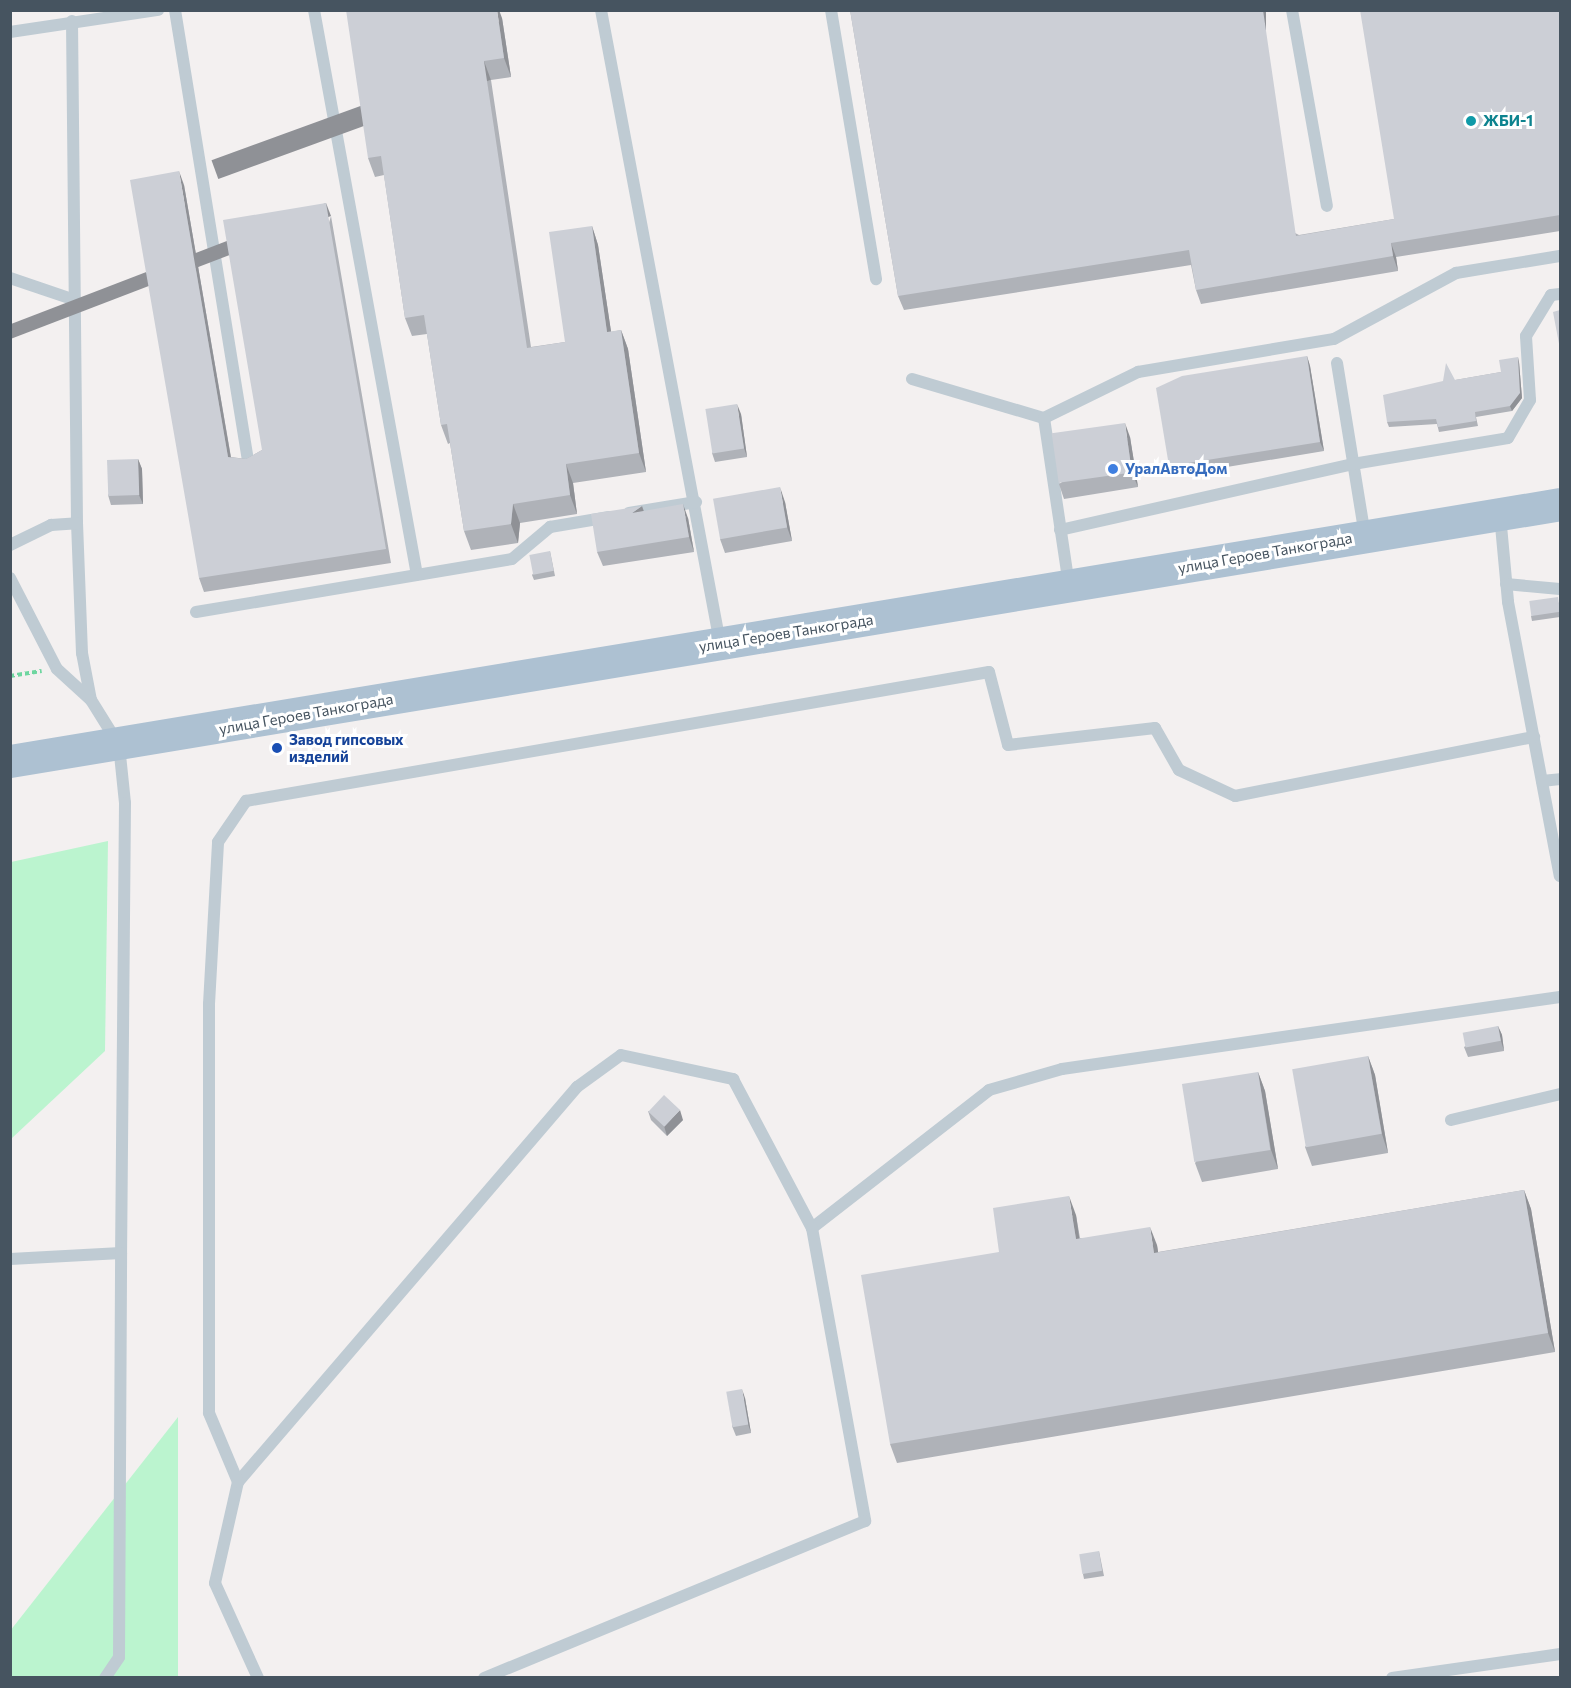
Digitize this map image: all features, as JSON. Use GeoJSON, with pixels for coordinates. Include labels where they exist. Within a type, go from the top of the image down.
{"type":"FeatureCollection","features":[{"type":"Feature","properties":{"kind":"main road","name":"улица Героев Танкограда"},"geometry":{"type":"LineString","coordinates":[[10,761],[118,745],[1560,504]]}},
{"type":"Feature","properties":{"kind":"lane"},"geometry":{"type":"LineString","coordinates":[[10,32],[158,10]]}},
{"type":"Feature","properties":{"kind":"lane"},"geometry":{"type":"LineString","coordinates":[[175,10],[249,465]]}},
{"type":"Feature","properties":{"kind":"lane"},"geometry":{"type":"LineString","coordinates":[[314,10],[417,574]]}},
{"type":"Feature","properties":{"kind":"lane"},"geometry":{"type":"LineString","coordinates":[[601,10],[696,502],[720,644]]}},
{"type":"Feature","properties":{"kind":"lane"},"geometry":{"type":"LineString","coordinates":[[831,10],[876,279]]}},
{"type":"Feature","properties":{"kind":"lane"},"geometry":{"type":"LineString","coordinates":[[1292,10],[1327,206]]}},
{"type":"Feature","properties":{"kind":"lane"},"geometry":{"type":"LineString","coordinates":[[72,21],[72,299],[78,523],[82,653],[91,700]]}},
{"type":"Feature","properties":{"kind":"lane"},"geometry":{"type":"LineString","coordinates":[[912,380],[1044,418],[1138,372],[1335,339],[1456,273],[1560,256]]}},
{"type":"Feature","properties":{"kind":"lane"},"geometry":{"type":"LineString","coordinates":[[10,278],[72,299]]}},
{"type":"Feature","properties":{"kind":"lane"},"geometry":{"type":"LineString","coordinates":[[1060,530],[1353,464],[1508,438],[1530,400],[1526,336],[1551,295],[1560,294]]}},
{"type":"Feature","properties":{"kind":"lane"},"geometry":{"type":"LineString","coordinates":[[1337,363],[1365,536]]}},
{"type":"Feature","properties":{"kind":"lane"},"geometry":{"type":"LineString","coordinates":[[1044,418],[1069,586]]}},
{"type":"Feature","properties":{"kind":"lane"},"geometry":{"type":"LineString","coordinates":[[196,612],[512,559],[550,527],[696,502]]}},
{"type":"Feature","properties":{"kind":"lane"},"geometry":{"type":"LineString","coordinates":[[1500,514],[1506,584],[1560,876]]}},
{"type":"Feature","properties":{"kind":"lane"},"geometry":{"type":"LineString","coordinates":[[10,545],[51,525],[78,523]]}},
{"type":"Feature","properties":{"kind":"lane"},"geometry":{"type":"LineString","coordinates":[[10,578],[57,669],[91,700],[118,745],[125,803],[119,1657],[105,1677]]}},
{"type":"Feature","properties":{"kind":"lane"},"geometry":{"type":"LineString","coordinates":[[1506,584],[1560,589]]}},
{"type":"Feature","properties":{"kind":"lane"},"geometry":{"type":"LineString","coordinates":[[238,1482],[210,1413],[208,1004],[218,842],[246,801],[989,672],[1008,745],[1155,728],[1179,770],[1235,796],[1534,737]]}},
{"type":"Feature","properties":{"kind":"lane"},"geometry":{"type":"LineString","coordinates":[[1542,781],[1560,779]]}},
{"type":"Feature","properties":{"kind":"lane"},"geometry":{"type":"LineString","coordinates":[[812,1228],[989,1090],[1062,1069],[1560,997]]}},
{"type":"Feature","properties":{"kind":"lane"},"geometry":{"type":"LineString","coordinates":[[258,1677],[214,1583],[238,1482],[577,1087],[621,1055],[732,1079],[812,1228],[865,1521],[484,1677]]}},
{"type":"Feature","properties":{"kind":"lane"},"geometry":{"type":"LineString","coordinates":[[1451,1119],[1560,1094]]}},
{"type":"Feature","properties":{"kind":"lane"},"geometry":{"type":"LineString","coordinates":[[10,1259],[121,1253]]}},
{"type":"Feature","properties":{"kind":"lane"},"geometry":{"type":"LineString","coordinates":[[1392,1677],[1560,1654]]}},
{"type":"Feature","properties":{"kind":"path"},"geometry":{"type":"LineString","coordinates":[[10,676],[57,669]]}},
{"type":"Feature","properties":{"kind":"green space"},"geometry":{"type":"Polygon","coordinates":[[[108,841],[105,1051],[11,1139],[11,862],[108,841]]]}},
{"type":"Feature","properties":{"kind":"green space"},"geometry":{"type":"Polygon","coordinates":[[[178,1417],[178,1677],[11,1677],[10,1631],[178,1417]]]}},
{"type":"Feature","properties":{"kind":"building"},"geometry":{"type":"Polygon","coordinates":[[[346,10],[497,10],[504,58],[484,61],[527,348],[565,342],[549,232],[592,226],[607,332],[621,330],[639,453],[566,464],[570,495],[513,504],[511,524],[464,531],[447,424],[441,425],[424,315],[405,318],[381,156],[368,158],[346,10]]]}},
{"type":"Feature","properties":{"kind":"building"},"geometry":{"type":"Polygon","coordinates":[[[850,10],[1263,10],[1296,236],[1394,219],[1360,10],[1560,10],[1560,215],[1391,243],[1393,256],[1196,290],[1189,250],[898,296],[850,10]]]}},
{"type":"Feature","properties":{"kind":"building"},"geometry":{"type":"Polygon","coordinates":[[[179,171],[228,457],[246,459],[262,450],[223,220],[326,203],[386,549],[199,578],[130,180],[179,171]]]}},
{"type":"Feature","properties":{"kind":"building"},"geometry":{"type":"Polygon","coordinates":[[[1560,310],[1560,349],[1553,312],[1560,310]]]}},
{"type":"Feature","properties":{"kind":"building"},"geometry":{"type":"Polygon","coordinates":[[[1307,356],[1320,442],[1169,466],[1156,388],[1182,376],[1307,356]]]}},
{"type":"Feature","properties":{"kind":"building"},"geometry":{"type":"Polygon","coordinates":[[[1518,357],[1520,393],[1510,406],[1475,412],[1476,421],[1438,427],[1436,419],[1387,422],[1383,395],[1443,381],[1446,363],[1455,380],[1501,372],[1499,360],[1518,357]]]}},
{"type":"Feature","properties":{"kind":"building"},"geometry":{"type":"Polygon","coordinates":[[[737,404],[744,448],[712,453],[705,409],[737,404]]]}},
{"type":"Feature","properties":{"kind":"building"},"geometry":{"type":"Polygon","coordinates":[[[1125,423],[1132,473],[1059,483],[1052,433],[1125,423]]]}},
{"type":"Feature","properties":{"kind":"building"},"geometry":{"type":"Polygon","coordinates":[[[138,459],[139,495],[108,496],[107,460],[138,459]]]}},
{"type":"Feature","properties":{"kind":"building"},"geometry":{"type":"Polygon","coordinates":[[[780,487],[787,527],[720,539],[713,499],[780,487]]]}},
{"type":"Feature","properties":{"kind":"building"},"geometry":{"type":"Polygon","coordinates":[[[683,504],[689,537],[597,552],[591,514],[642,506],[632,513],[683,504]]]}},
{"type":"Feature","properties":{"kind":"building"},"geometry":{"type":"Polygon","coordinates":[[[550,551],[554,571],[533,575],[529,555],[550,551]]]}},
{"type":"Feature","properties":{"kind":"building"},"geometry":{"type":"Polygon","coordinates":[[[1558,597],[1560,612],[1531,616],[1529,601],[1558,597]]]}},
{"type":"Feature","properties":{"kind":"building"},"geometry":{"type":"Polygon","coordinates":[[[1498,1026],[1501,1041],[1466,1048],[1463,1033],[1498,1026]]]}},
{"type":"Feature","properties":{"kind":"building"},"geometry":{"type":"Polygon","coordinates":[[[1368,1056],[1382,1134],[1306,1147],[1292,1069],[1368,1056]]]}},
{"type":"Feature","properties":{"kind":"building"},"geometry":{"type":"Polygon","coordinates":[[[1258,1072],[1270,1150],[1194,1162],[1182,1084],[1258,1072]]]}},
{"type":"Feature","properties":{"kind":"building"},"geometry":{"type":"Polygon","coordinates":[[[664,1095],[680,1110],[664,1127],[648,1112],[664,1095]]]}},
{"type":"Feature","properties":{"kind":"building"},"geometry":{"type":"Polygon","coordinates":[[[1524,1190],[1548,1333],[890,1444],[861,1275],[999,1252],[993,1208],[1069,1196],[1076,1239],[1150,1227],[1154,1253],[1524,1190]]]}},
{"type":"Feature","properties":{"kind":"building"},"geometry":{"type":"Polygon","coordinates":[[[742,1389],[748,1424],[732,1427],[726,1392],[742,1389]]]}},
{"type":"Feature","properties":{"kind":"building"},"geometry":{"type":"Polygon","coordinates":[[[1099,1551],[1102,1571],[1082,1574],[1079,1554],[1099,1551]]]}},
{"type":"Feature","properties":{"kind":"place","name":"ЖБИ-1"},"geometry":{"type":"Point","coordinates":[1471,121]}},
{"type":"Feature","properties":{"kind":"place","name":"УралАвтоДом"},"geometry":{"type":"Point","coordinates":[1113,469]}},
{"type":"Feature","properties":{"kind":"place","name":"Завод гипсовых изделий"},"geometry":{"type":"Point","coordinates":[277,748]}}]}
